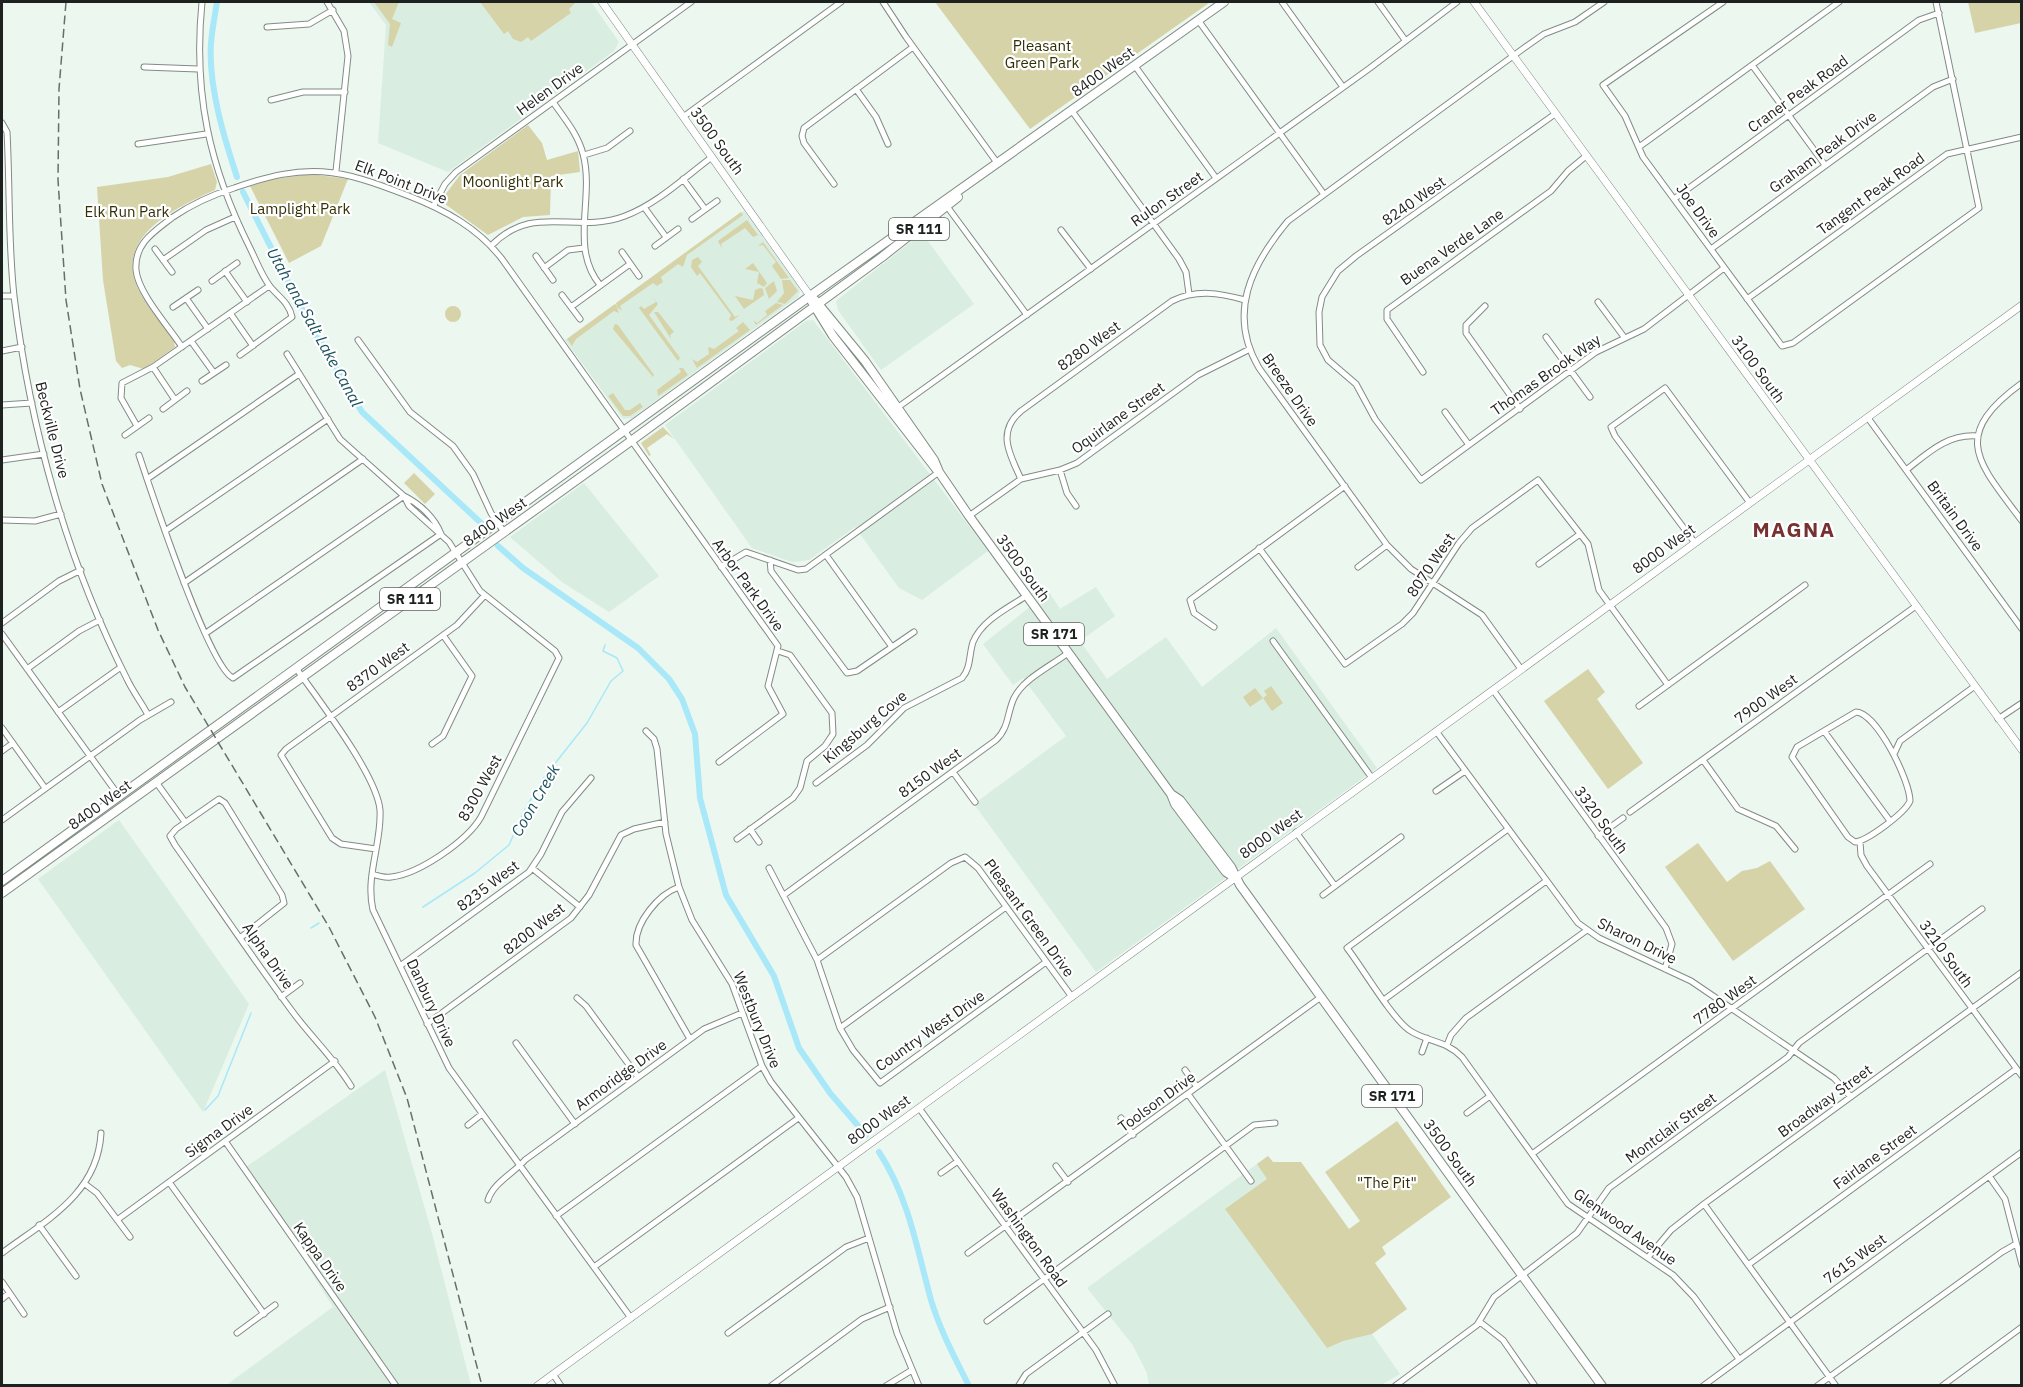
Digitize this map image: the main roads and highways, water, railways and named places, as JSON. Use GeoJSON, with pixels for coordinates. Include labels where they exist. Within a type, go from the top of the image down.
{"type":"FeatureCollection","features":[{"type":"Feature","properties":{"kind":"main road","name":"8400 West"},"geometry":{"type":"LineString","coordinates":[[2,893],[631,441],[816,305],[998,164],[1224,2]]}},
{"type":"Feature","properties":{"kind":"main road","name":"8400 West"},"geometry":{"type":"LineString","coordinates":[[2,881],[810,296],[945,204]]}},
{"type":"Feature","properties":{"kind":"main road","name":"3500 South"},"geometry":{"type":"LineString","coordinates":[[810,296],[934,460],[939,472],[969,516],[1172,794],[1175,804],[1226,872],[1235,878],[1602,1386]]}},
{"type":"Feature","properties":{"kind":"waterway","name":"Utah and Salt Lake Canal"},"geometry":{"type":"LineString","coordinates":[[217,2],[211,43],[214,94],[237,177]]}},
{"type":"Feature","properties":{"kind":"waterway","name":"Utah and Salt Lake Canal"},"geometry":{"type":"LineString","coordinates":[[243,192],[307,319],[362,412],[481,523]]}},
{"type":"Feature","properties":{"kind":"waterway","name":"Utah and Salt Lake Canal"},"geometry":{"type":"LineString","coordinates":[[498,546],[523,568],[638,648],[669,679],[682,699],[695,734],[700,798],[726,895],[774,976],[799,1048],[830,1093],[866,1135]]}},
{"type":"Feature","properties":{"kind":"waterway","name":"Coon Creek"},"geometry":{"type":"LineString","coordinates":[[423,907],[475,873],[509,845],[525,809],[545,776],[587,723],[611,681],[623,671],[617,658],[603,651],[605,645]]}},
{"type":"Feature","properties":{"kind":"waterway","name":"Coon Creek"},"geometry":{"type":"LineString","coordinates":[[311,928],[319,923]]}},
{"type":"Feature","properties":{"kind":"waterway","name":"Coon Creek"},"geometry":{"type":"LineString","coordinates":[[205,1110],[218,1096],[251,1013]]}},
{"type":"Feature","properties":{"kind":"waterway","name":"Utah and Salt Lake Canal"},"geometry":{"type":"LineString","coordinates":[[879,1152],[898,1187],[931,1300],[948,1344],[969,1386]]}},
{"type":"Feature","properties":{"kind":"railway"},"geometry":{"type":"LineString","coordinates":[[66,2],[59,89],[58,180],[66,300],[80,389],[102,484],[158,630],[185,687],[329,927],[375,1017],[407,1098],[482,1386]]}},
{"type":"Feature","properties":{"kind":"district","name":"MAGNA"},"geometry":{"type":"Point","coordinates":[1794,530]}},
{"type":"Feature","properties":{"kind":"park label","name":"Pleasant Green Park"},"geometry":{"type":"Point","coordinates":[1042,54]}},
{"type":"Feature","properties":{"kind":"park label","name":"Moonlight Park"},"geometry":{"type":"Point","coordinates":[513,182]}},
{"type":"Feature","properties":{"kind":"park label","name":"Lamplight Park"},"geometry":{"type":"Point","coordinates":[300,209]}},
{"type":"Feature","properties":{"kind":"park label","name":"Elk Run Park"},"geometry":{"type":"Point","coordinates":[127,212]}},
{"type":"Feature","properties":{"kind":"park label","name":"\"The Pit\""},"geometry":{"type":"Point","coordinates":[1387,1183]}}]}
